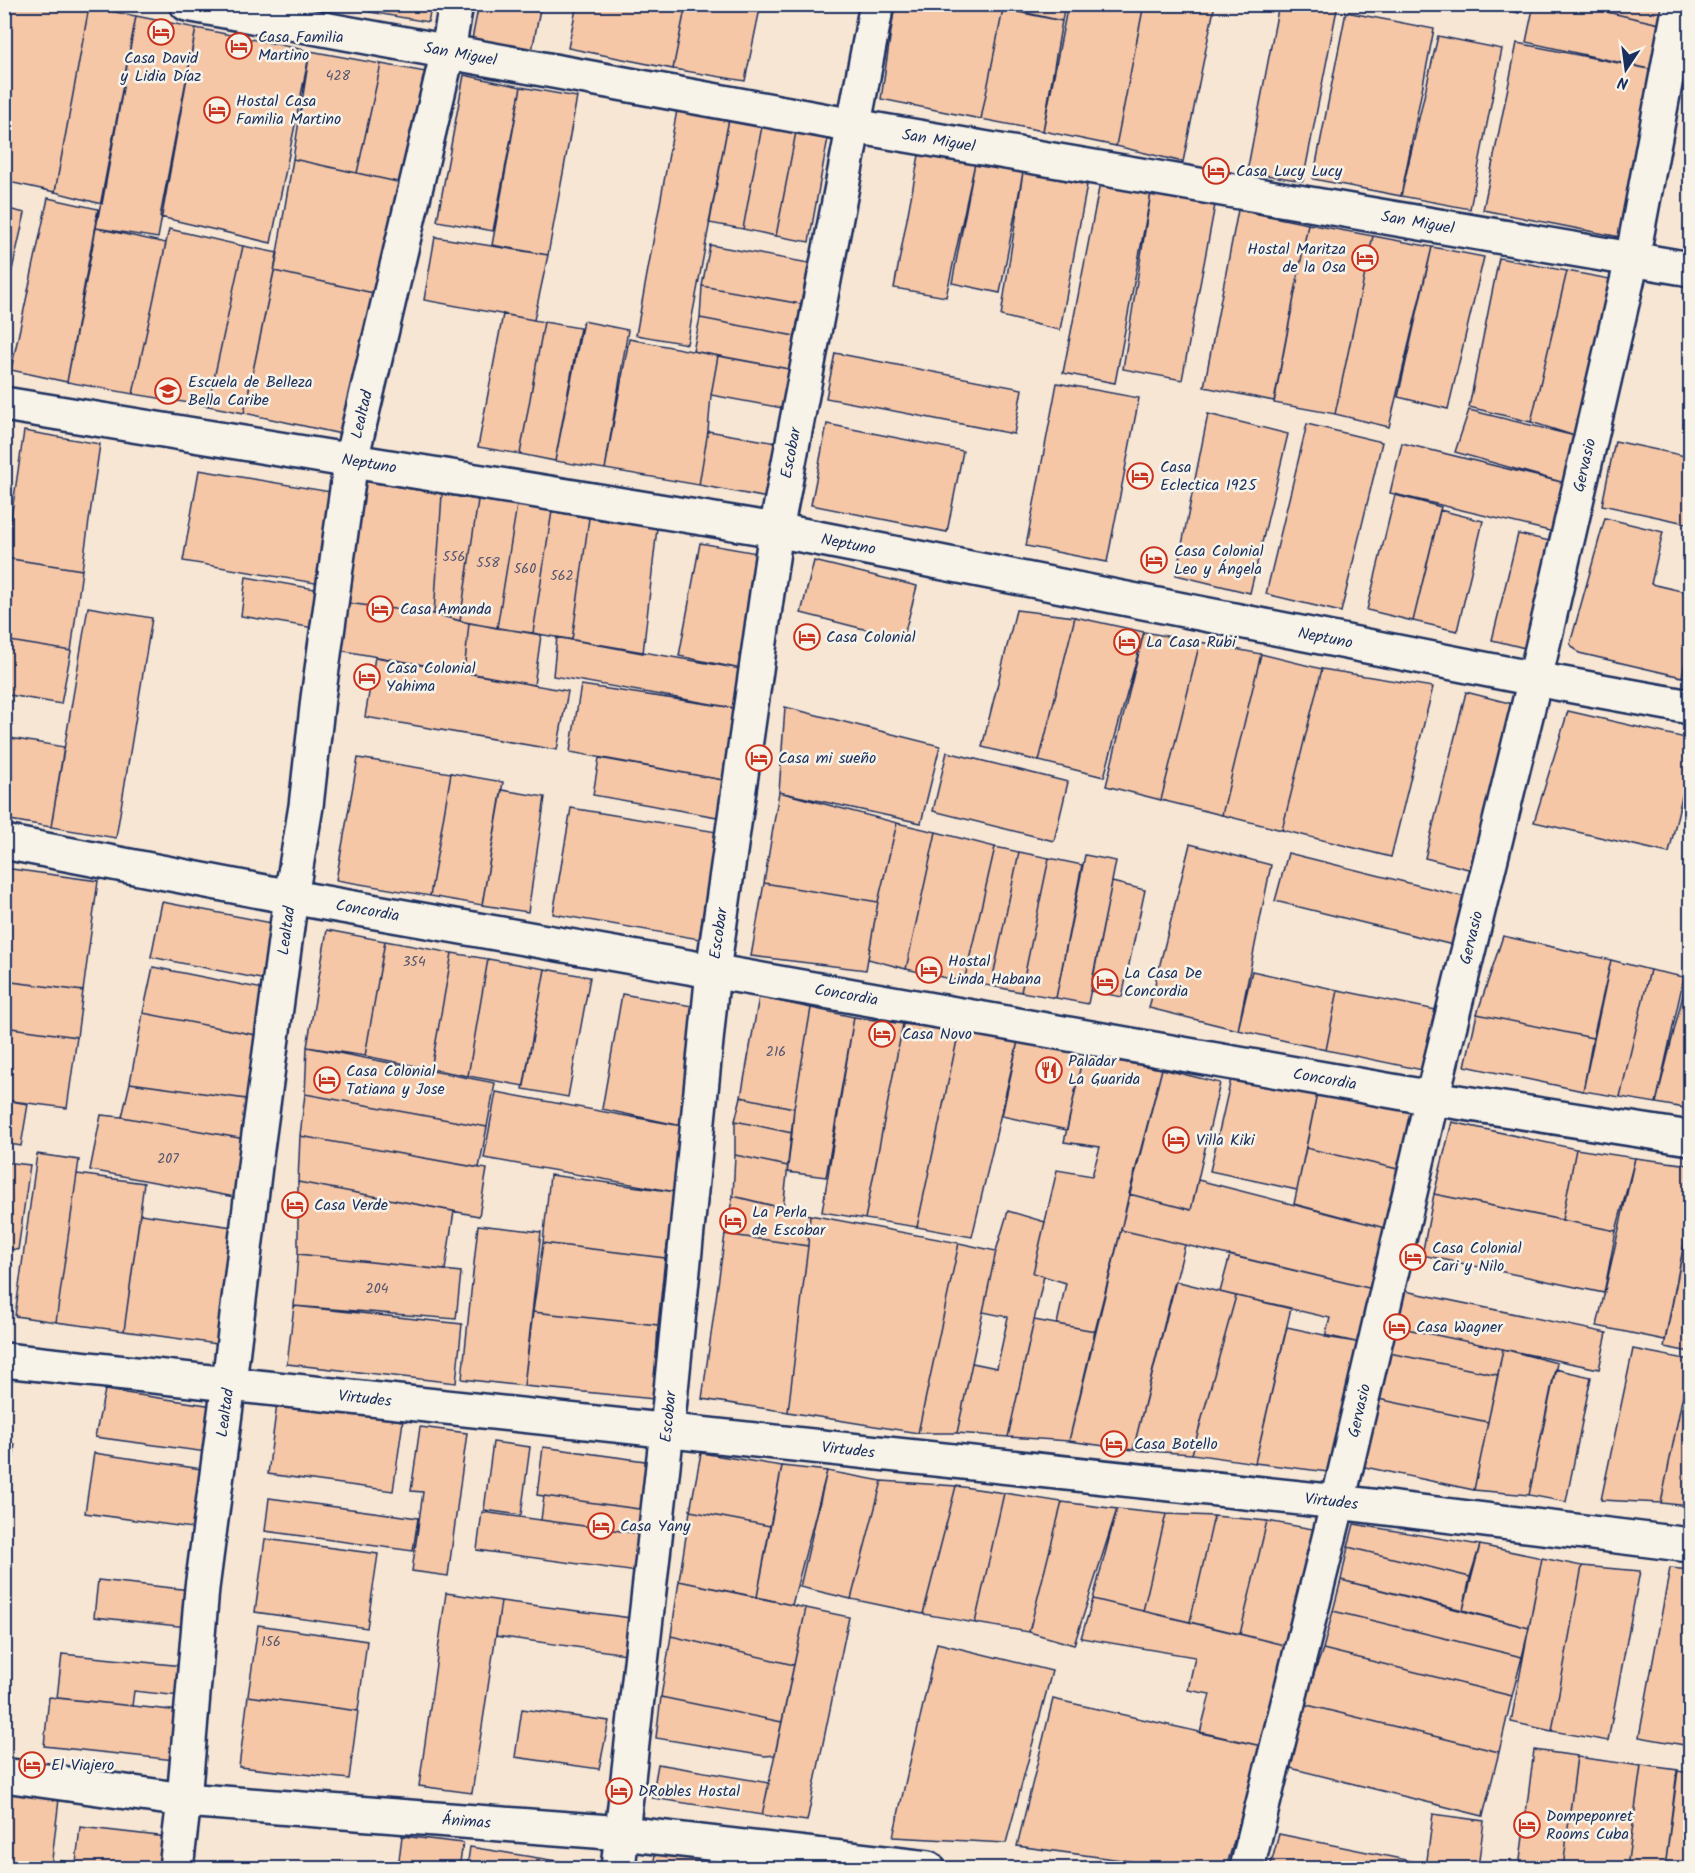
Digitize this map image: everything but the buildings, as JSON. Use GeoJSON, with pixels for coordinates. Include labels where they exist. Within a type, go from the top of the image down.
{"type":"FeatureCollection","features":[{"type":"Feature","properties":{"kind":"street","name":"San Miguel"},"geometry":{"type":"LineString","coordinates":[[188,4],[854,126],[1690,269]]}},
{"type":"Feature","properties":{"kind":"street","name":"Lealtad"},"geometry":{"type":"LineString","coordinates":[[176,1869],[202,1588],[257,1149],[291,897],[306,806],[318,698],[351,460],[448,51],[456,4]]}},
{"type":"Feature","properties":{"kind":"street","name":"Escobar"},"geometry":{"type":"LineString","coordinates":[[618,1869],[667,1430],[713,971],[776,530],[877,4]]}},
{"type":"Feature","properties":{"kind":"street","name":"Gervasio"},"geometry":{"type":"LineString","coordinates":[[1247,1869],[1338,1502],[1432,1098],[1536,679],[1632,260],[1680,4]]}},
{"type":"Feature","properties":{"kind":"street","name":"Neptuno"},"geometry":{"type":"LineString","coordinates":[[4,404],[776,530],[1690,707]]}},
{"type":"Feature","properties":{"kind":"street","name":"Concordia"},"geometry":{"type":"LineString","coordinates":[[4,842],[291,897],[1432,1098],[1690,1138]]}},
{"type":"Feature","properties":{"kind":"street","name":"Virtudes"},"geometry":{"type":"LineString","coordinates":[[4,1360],[1338,1502],[1690,1545]]}},
{"type":"Feature","properties":{"kind":"street","name":"Ánimas"},"geometry":{"type":"LineString","coordinates":[[4,1775],[184,1800],[622,1833],[928,1869]]}},
{"type":"Feature","properties":{"kind":"place","name":"Casa David y Lidia Díaz"},"geometry":{"type":"Point","coordinates":[161,32]}},
{"type":"Feature","properties":{"kind":"place","name":"Casa Familia Martino"},"geometry":{"type":"Point","coordinates":[239,46]}},
{"type":"Feature","properties":{"kind":"place","name":"Hostal Casa Familia Martino"},"geometry":{"type":"Point","coordinates":[217,110]}},
{"type":"Feature","properties":{"kind":"place","name":"Casa Lucy Lucy"},"geometry":{"type":"Point","coordinates":[1216,171]}},
{"type":"Feature","properties":{"kind":"place","name":"Hostal Maritza de la Osa"},"geometry":{"type":"Point","coordinates":[1365,258]}},
{"type":"Feature","properties":{"kind":"place","name":"Escuela de Belleza Bella Caribe"},"geometry":{"type":"Point","coordinates":[168,391]}},
{"type":"Feature","properties":{"kind":"place","name":"Casa Eclectica 1925"},"geometry":{"type":"Point","coordinates":[1140,476]}},
{"type":"Feature","properties":{"kind":"place","name":"Casa Colonial Leo y Ángela"},"geometry":{"type":"Point","coordinates":[1154,560]}},
{"type":"Feature","properties":{"kind":"place","name":"Casa Amanda"},"geometry":{"type":"Point","coordinates":[380,609]}},
{"type":"Feature","properties":{"kind":"place","name":"Casa Colonial"},"geometry":{"type":"Point","coordinates":[807,637]}},
{"type":"Feature","properties":{"kind":"place","name":"La Casa Rubi"},"geometry":{"type":"Point","coordinates":[1127,642]}},
{"type":"Feature","properties":{"kind":"place","name":"Casa Colonial Yahima"},"geometry":{"type":"Point","coordinates":[367,677]}},
{"type":"Feature","properties":{"kind":"place","name":"Casa mi sueño"},"geometry":{"type":"Point","coordinates":[759,758]}},
{"type":"Feature","properties":{"kind":"place","name":"Hostal Linda Habana"},"geometry":{"type":"Point","coordinates":[929,970]}},
{"type":"Feature","properties":{"kind":"place","name":"La Casa De Concordia"},"geometry":{"type":"Point","coordinates":[1105,982]}},
{"type":"Feature","properties":{"kind":"place","name":"Casa Novo"},"geometry":{"type":"Point","coordinates":[882,1034]}},
{"type":"Feature","properties":{"kind":"place","name":"Paladar La Guarida"},"geometry":{"type":"Point","coordinates":[1049,1070]}},
{"type":"Feature","properties":{"kind":"place","name":"Casa Colonial Tatiana y Jose"},"geometry":{"type":"Point","coordinates":[327,1080]}},
{"type":"Feature","properties":{"kind":"place","name":"Villa Kiki"},"geometry":{"type":"Point","coordinates":[1176,1140]}},
{"type":"Feature","properties":{"kind":"place","name":"Casa Verde"},"geometry":{"type":"Point","coordinates":[295,1205]}},
{"type":"Feature","properties":{"kind":"place","name":"La Perla de Escobar"},"geometry":{"type":"Point","coordinates":[733,1221]}},
{"type":"Feature","properties":{"kind":"place","name":"Casa Colonial Cari y Nilo"},"geometry":{"type":"Point","coordinates":[1413,1257]}},
{"type":"Feature","properties":{"kind":"place","name":"Casa Wagner"},"geometry":{"type":"Point","coordinates":[1397,1327]}},
{"type":"Feature","properties":{"kind":"place","name":"Casa Botello"},"geometry":{"type":"Point","coordinates":[1114,1444]}},
{"type":"Feature","properties":{"kind":"place","name":"Casa Yany"},"geometry":{"type":"Point","coordinates":[601,1526]}},
{"type":"Feature","properties":{"kind":"place","name":"El Viajero"},"geometry":{"type":"Point","coordinates":[32,1765]}},
{"type":"Feature","properties":{"kind":"place","name":"DRobles Hostal"},"geometry":{"type":"Point","coordinates":[619,1791]}},
{"type":"Feature","properties":{"kind":"place","name":"Dompeponret Rooms Cuba"},"geometry":{"type":"Point","coordinates":[1527,1825]}}]}
